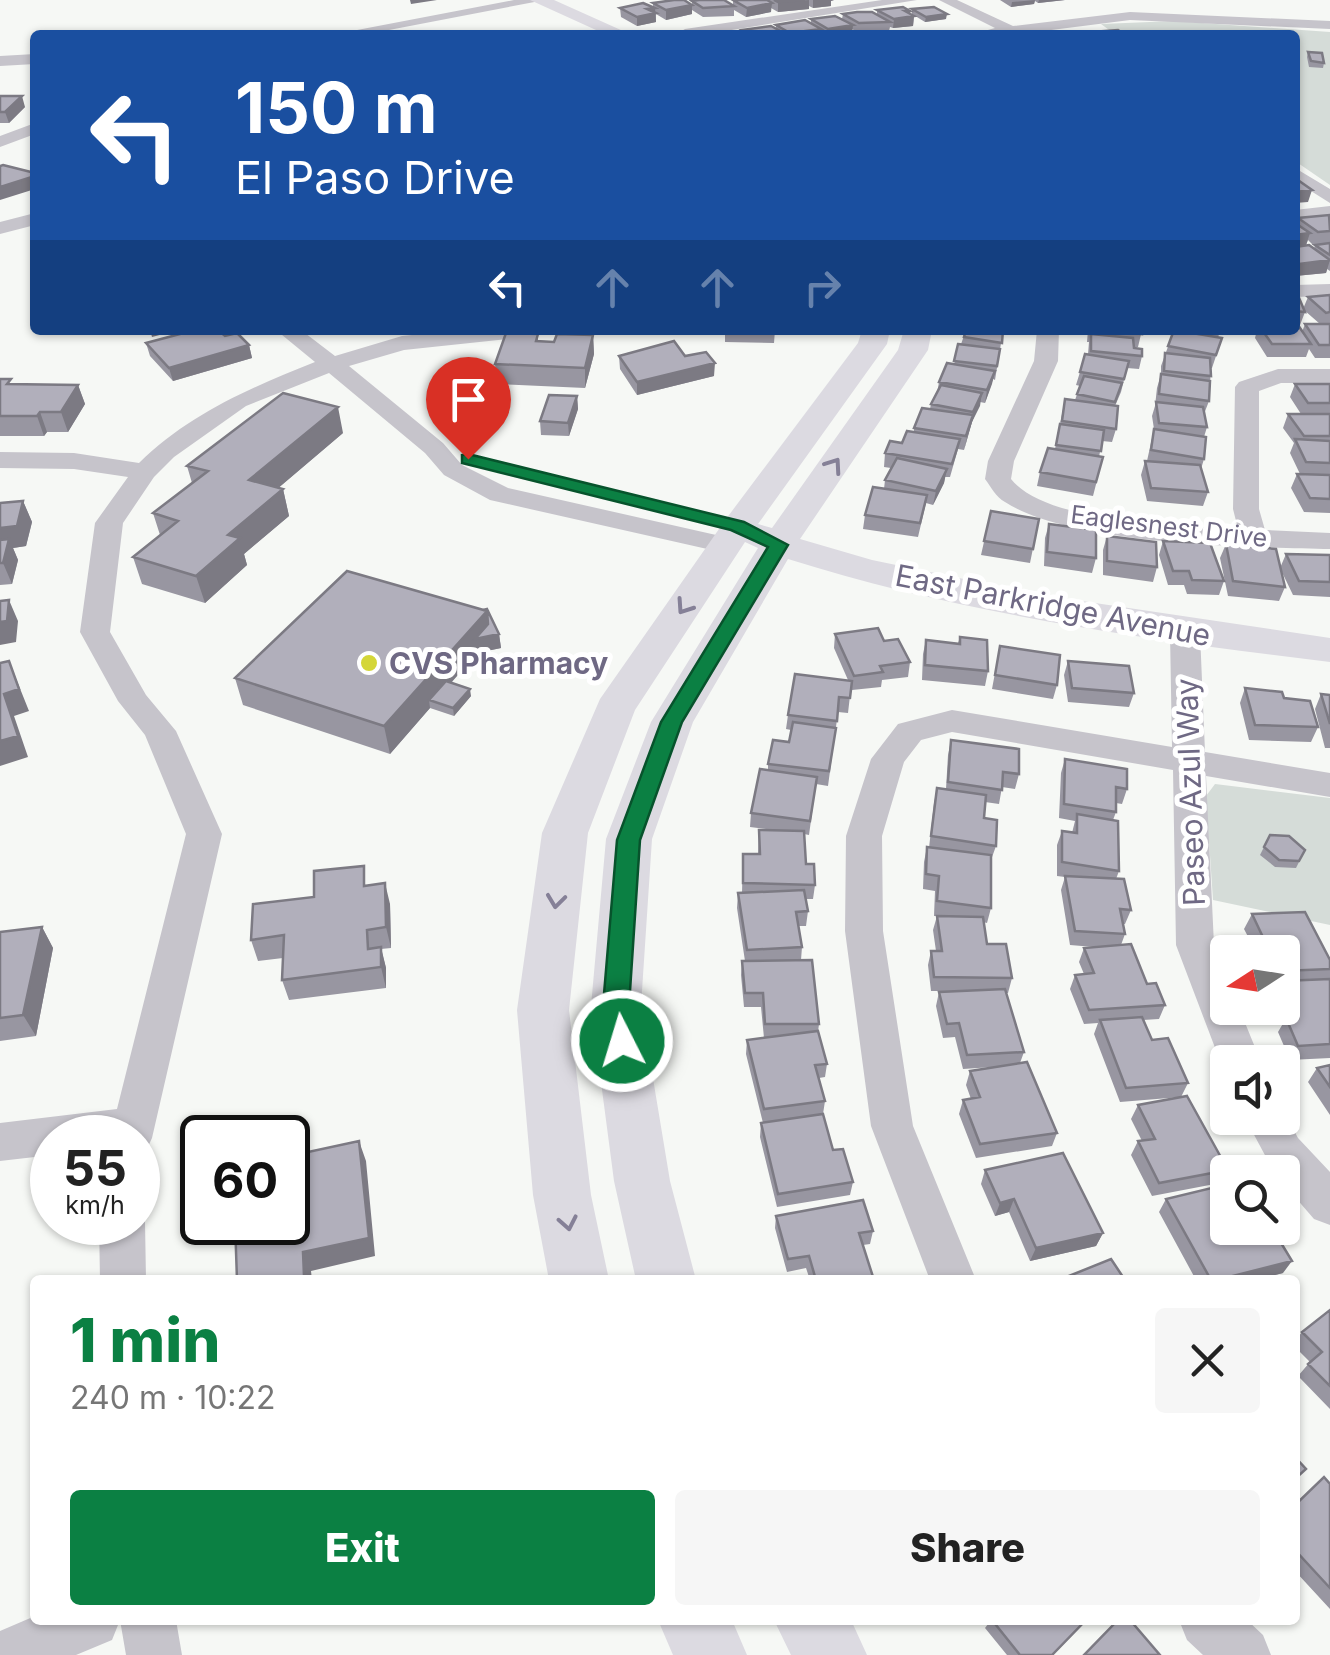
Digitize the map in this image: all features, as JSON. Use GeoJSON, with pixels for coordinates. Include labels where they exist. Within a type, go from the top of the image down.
{"type":"FeatureCollection","features":[{"type":"Feature","properties":{"kind":"main road"},"geometry":{"type":"LineString","coordinates":[[527,1],[582,30]]}},
{"type":"Feature","properties":{"kind":"main road"},"geometry":{"type":"LineString","coordinates":[[527,1],[609,30]]}},
{"type":"Feature","properties":{"kind":"main road"},"geometry":{"type":"LineString","coordinates":[[665,1275],[642,1181],[616,1006],[629,840],[672,722],[747,539],[875,335]]}},
{"type":"Feature","properties":{"kind":"main road"},"geometry":{"type":"LineString","coordinates":[[578,1275],[562,1194],[543,1010],[564,832],[616,710],[747,539],[913,350],[917,335]]}},
{"type":"Feature","properties":{"kind":"main road","name":"East Parkridge Avenue"},"geometry":{"type":"LineString","coordinates":[[747,539],[943,586],[1185,633],[1330,650]]}},
{"type":"Feature","properties":{"kind":"main road"},"geometry":{"type":"LineString","coordinates":[[696,1625],[711,1655]]}},
{"type":"Feature","properties":{"kind":"main road"},"geometry":{"type":"LineString","coordinates":[[813,1625],[831,1655]]}},
{"type":"Feature","properties":{"kind":"street"},"geometry":{"type":"LineString","coordinates":[[699,30],[910,0]]}},
{"type":"Feature","properties":{"kind":"street"},"geometry":{"type":"LineString","coordinates":[[946,0],[1010,30],[1130,16],[1330,25]]}},
{"type":"Feature","properties":{"kind":"street"},"geometry":{"type":"LineString","coordinates":[[366,30],[527,1]]}},
{"type":"Feature","properties":{"kind":"street"},"geometry":{"type":"LineString","coordinates":[[0,61],[30,59]]}},
{"type":"Feature","properties":{"kind":"street"},"geometry":{"type":"LineString","coordinates":[[0,142],[30,130]]}},
{"type":"Feature","properties":{"kind":"street"},"geometry":{"type":"LineString","coordinates":[[0,142],[30,152]]}},
{"type":"Feature","properties":{"kind":"street"},"geometry":{"type":"LineString","coordinates":[[1300,176],[1330,197]]}},
{"type":"Feature","properties":{"kind":"street"},"geometry":{"type":"LineString","coordinates":[[1300,215],[1330,212]]}},
{"type":"Feature","properties":{"kind":"street"},"geometry":{"type":"LineString","coordinates":[[0,228],[30,220]]}},
{"type":"Feature","properties":{"kind":"street"},"geometry":{"type":"LineString","coordinates":[[1300,291],[1330,290]]}},
{"type":"Feature","properties":{"kind":"street"},"geometry":{"type":"LineString","coordinates":[[293,335],[434,448],[453,470],[499,494],[747,539]]}},
{"type":"Feature","properties":{"kind":"street"},"geometry":{"type":"LineString","coordinates":[[136,1115],[204,834],[160,731],[134,701],[96,632],[109,522],[145,472],[165,452],[238,401],[331,364],[402,343],[478,335]]}},
{"type":"Feature","properties":{"kind":"street","name":"Eaglesnest Drive"},"geometry":{"type":"LineString","coordinates":[[1048,335],[1046,362],[1001,461],[998,478],[1012,495],[1045,510],[1111,523],[1254,539],[1330,541]]}},
{"type":"Feature","properties":{"kind":"street"},"geometry":{"type":"LineString","coordinates":[[1254,539],[1246,509],[1247,387],[1278,376],[1330,376]]}},
{"type":"Feature","properties":{"kind":"street"},"geometry":{"type":"LineString","coordinates":[[0,460],[74,462],[145,472]]}},
{"type":"Feature","properties":{"kind":"street","name":"Paseo Azul Way"},"geometry":{"type":"LineString","coordinates":[[1185,633],[1186,758],[1196,945],[1234,1045]]}},
{"type":"Feature","properties":{"kind":"street"},"geometry":{"type":"LineString","coordinates":[[951,1275],[892,1126],[864,932],[864,836],[888,759],[910,732],[952,721],[1330,785]]}},
{"type":"Feature","properties":{"kind":"street"},"geometry":{"type":"LineString","coordinates":[[1274,1135],[1283,1152],[1330,1204]]}},
{"type":"Feature","properties":{"kind":"street"},"geometry":{"type":"LineString","coordinates":[[0,1142],[30,1140]]}},
{"type":"Feature","properties":{"kind":"street"},"geometry":{"type":"LineString","coordinates":[[122,1245],[123,1275]]}},
{"type":"Feature","properties":{"kind":"street"},"geometry":{"type":"LineString","coordinates":[[11,1655],[80,1625]]}},
{"type":"Feature","properties":{"kind":"street"},"geometry":{"type":"LineString","coordinates":[[149,1625],[154,1655]]}},
{"type":"Feature","properties":{"kind":"street"},"geometry":{"type":"LineString","coordinates":[[1213,1625],[1242,1655]]}},
{"type":"Feature","properties":{"kind":"shaded area"},"geometry":{"type":"Polygon","coordinates":[[[1174,21],[1330,32],[1330,185],[1300,164],[1300,30],[1109,30],[1101,24],[1174,21]]]}},
{"type":"Feature","properties":{"kind":"shaded area"},"geometry":{"type":"Polygon","coordinates":[[[1215,784],[1330,798],[1330,925],[1213,900],[1206,796],[1215,784]]]}},
{"type":"Feature","properties":{"kind":"building"},"geometry":{"type":"Polygon","coordinates":[[[674,0],[692,5],[666,10],[653,3],[674,0]]]}},
{"type":"Feature","properties":{"kind":"building"},"geometry":{"type":"Polygon","coordinates":[[[724,0],[734,6],[703,8],[692,1],[724,0]]]}},
{"type":"Feature","properties":{"kind":"building"},"geometry":{"type":"Polygon","coordinates":[[[733,0],[767,0],[772,3],[747,8],[733,0]]]}},
{"type":"Feature","properties":{"kind":"building"},"geometry":{"type":"Polygon","coordinates":[[[643,3],[655,8],[647,9],[656,13],[637,17],[620,8],[643,3]]]}},
{"type":"Feature","properties":{"kind":"building"},"geometry":{"type":"Polygon","coordinates":[[[903,7],[914,16],[894,19],[877,10],[903,7]]]}},
{"type":"Feature","properties":{"kind":"building"},"geometry":{"type":"Polygon","coordinates":[[[934,7],[947,14],[926,17],[912,9],[934,7]]]}},
{"type":"Feature","properties":{"kind":"building"},"geometry":{"type":"Polygon","coordinates":[[[872,12],[890,22],[859,23],[843,14],[872,12]]]}},
{"type":"Feature","properties":{"kind":"building"},"geometry":{"type":"Polygon","coordinates":[[[835,16],[853,25],[828,29],[811,19],[835,16]]]}},
{"type":"Feature","properties":{"kind":"building"},"geometry":{"type":"Polygon","coordinates":[[[805,20],[821,29],[785,30],[776,25],[805,20]]]}},
{"type":"Feature","properties":{"kind":"building"},"geometry":{"type":"Polygon","coordinates":[[[771,26],[778,30],[742,30],[771,26]]]}},
{"type":"Feature","properties":{"kind":"building"},"geometry":{"type":"Polygon","coordinates":[[[1308,52],[1322,53],[1324,63],[1311,61],[1308,52]]]}},
{"type":"Feature","properties":{"kind":"building"},"geometry":{"type":"Polygon","coordinates":[[[0,96],[22,96],[0,112],[0,96]]]}},
{"type":"Feature","properties":{"kind":"building"},"geometry":{"type":"Polygon","coordinates":[[[0,166],[30,172],[30,178],[0,187],[0,166]]]}},
{"type":"Feature","properties":{"kind":"building"},"geometry":{"type":"Polygon","coordinates":[[[1329,215],[1330,231],[1318,232],[1300,218],[1329,215]]]}},
{"type":"Feature","properties":{"kind":"building"},"geometry":{"type":"Polygon","coordinates":[[[1330,243],[1330,255],[1315,245],[1330,243]]]}},
{"type":"Feature","properties":{"kind":"building"},"geometry":{"type":"Polygon","coordinates":[[[1309,245],[1330,260],[1300,264],[1300,246],[1309,245]]]}},
{"type":"Feature","properties":{"kind":"building"},"geometry":{"type":"Polygon","coordinates":[[[1330,295],[1330,312],[1326,313],[1308,297],[1330,295]]]}},
{"type":"Feature","properties":{"kind":"building"},"geometry":{"type":"Polygon","coordinates":[[[1305,324],[1330,324],[1330,345],[1319,345],[1305,324]]]}},
{"type":"Feature","properties":{"kind":"building"},"geometry":{"type":"Polygon","coordinates":[[[1300,328],[1311,344],[1272,344],[1266,335],[1300,335],[1300,328]]]}},
{"type":"Feature","properties":{"kind":"building"},"geometry":{"type":"Polygon","coordinates":[[[176,335],[239,335],[249,345],[169,368],[146,343],[176,335]]]}},
{"type":"Feature","properties":{"kind":"building"},"geometry":{"type":"Polygon","coordinates":[[[505,335],[538,335],[536,341],[554,342],[557,335],[593,335],[585,368],[495,364],[505,335]]]}},
{"type":"Feature","properties":{"kind":"building"},"geometry":{"type":"Polygon","coordinates":[[[965,335],[1003,335],[1002,343],[965,335]]]}},
{"type":"Feature","properties":{"kind":"building"},"geometry":{"type":"Polygon","coordinates":[[[1091,335],[1133,338],[1134,348],[1142,349],[1142,356],[1091,351],[1091,335]]]}},
{"type":"Feature","properties":{"kind":"building"},"geometry":{"type":"Polygon","coordinates":[[[1172,335],[1222,338],[1216,355],[1168,346],[1172,335]]]}},
{"type":"Feature","properties":{"kind":"building"},"geometry":{"type":"Polygon","coordinates":[[[674,341],[685,356],[706,352],[715,363],[637,382],[619,356],[674,341]]]}},
{"type":"Feature","properties":{"kind":"building"},"geometry":{"type":"Polygon","coordinates":[[[958,344],[1000,349],[997,366],[954,361],[958,344]]]}},
{"type":"Feature","properties":{"kind":"building"},"geometry":{"type":"Polygon","coordinates":[[[1165,353],[1210,358],[1211,376],[1164,371],[1165,353]]]}},
{"type":"Feature","properties":{"kind":"building"},"geometry":{"type":"Polygon","coordinates":[[[1085,354],[1129,361],[1124,379],[1080,372],[1085,354]]]}},
{"type":"Feature","properties":{"kind":"building"},"geometry":{"type":"Polygon","coordinates":[[[947,363],[995,371],[987,390],[939,382],[947,363]]]}},
{"type":"Feature","properties":{"kind":"building"},"geometry":{"type":"Polygon","coordinates":[[[1161,374],[1210,381],[1209,401],[1159,394],[1161,374]]]}},
{"type":"Feature","properties":{"kind":"building"},"geometry":{"type":"Polygon","coordinates":[[[1084,376],[1122,383],[1115,402],[1077,394],[1084,376]]]}},
{"type":"Feature","properties":{"kind":"building"},"geometry":{"type":"Polygon","coordinates":[[[0,379],[11,379],[7,384],[78,385],[61,412],[0,416],[0,379]]]}},
{"type":"Feature","properties":{"kind":"building"},"geometry":{"type":"Polygon","coordinates":[[[1295,384],[1330,384],[1330,403],[1308,403],[1295,384]]]}},
{"type":"Feature","properties":{"kind":"building"},"geometry":{"type":"Polygon","coordinates":[[[941,385],[982,393],[973,412],[931,404],[941,385]]]}},
{"type":"Feature","properties":{"kind":"building"},"geometry":{"type":"Polygon","coordinates":[[[283,393],[338,407],[249,480],[283,489],[228,535],[240,538],[196,576],[133,557],[178,521],[153,513],[208,471],[187,466],[283,393]]]}},
{"type":"Feature","properties":{"kind":"building"},"geometry":{"type":"Polygon","coordinates":[[[549,395],[577,396],[568,423],[540,421],[549,395]]]}},
{"type":"Feature","properties":{"kind":"building"},"geometry":{"type":"Polygon","coordinates":[[[1065,399],[1118,406],[1116,429],[1062,421],[1065,399]]]}},
{"type":"Feature","properties":{"kind":"building"},"geometry":{"type":"Polygon","coordinates":[[[1156,402],[1203,407],[1207,427],[1159,423],[1156,402]]]}},
{"type":"Feature","properties":{"kind":"building"},"geometry":{"type":"Polygon","coordinates":[[[922,408],[973,415],[966,436],[914,428],[922,408]]]}},
{"type":"Feature","properties":{"kind":"building"},"geometry":{"type":"Polygon","coordinates":[[[1288,414],[1330,414],[1330,436],[1304,436],[1288,414]]]}},
{"type":"Feature","properties":{"kind":"building"},"geometry":{"type":"Polygon","coordinates":[[[1060,424],[1104,430],[1101,451],[1056,445],[1060,424]]]}},
{"type":"Feature","properties":{"kind":"building"},"geometry":{"type":"Polygon","coordinates":[[[1154,429],[1206,437],[1204,459],[1151,450],[1154,429]]]}},
{"type":"Feature","properties":{"kind":"building"},"geometry":{"type":"Polygon","coordinates":[[[907,431],[960,439],[952,464],[885,453],[890,441],[902,443],[907,431]]]}},
{"type":"Feature","properties":{"kind":"building"},"geometry":{"type":"Polygon","coordinates":[[[1295,439],[1330,441],[1330,463],[1306,462],[1295,439]]]}},
{"type":"Feature","properties":{"kind":"building"},"geometry":{"type":"Polygon","coordinates":[[[1048,448],[1103,457],[1096,482],[1040,472],[1048,448]]]}},
{"type":"Feature","properties":{"kind":"building"},"geometry":{"type":"Polygon","coordinates":[[[897,458],[947,469],[936,491],[885,480],[897,458]]]}},
{"type":"Feature","properties":{"kind":"building"},"geometry":{"type":"Polygon","coordinates":[[[1145,461],[1200,465],[1208,492],[1151,488],[1145,461]]]}},
{"type":"Feature","properties":{"kind":"building"},"geometry":{"type":"Polygon","coordinates":[[[1297,474],[1330,475],[1330,499],[1310,498],[1297,474]]]}},
{"type":"Feature","properties":{"kind":"building"},"geometry":{"type":"Polygon","coordinates":[[[873,487],[927,495],[920,523],[865,515],[873,487]]]}},
{"type":"Feature","properties":{"kind":"building"},"geometry":{"type":"Polygon","coordinates":[[[23,501],[17,526],[0,528],[0,503],[23,501]]]}},
{"type":"Feature","properties":{"kind":"building"},"geometry":{"type":"Polygon","coordinates":[[[991,511],[1039,519],[1033,549],[984,541],[991,511]]]}},
{"type":"Feature","properties":{"kind":"building"},"geometry":{"type":"Polygon","coordinates":[[[1049,524],[1096,530],[1096,558],[1047,552],[1049,524]]]}},
{"type":"Feature","properties":{"kind":"building"},"geometry":{"type":"Polygon","coordinates":[[[1107,536],[1156,542],[1157,567],[1107,561],[1107,536]]]}},
{"type":"Feature","properties":{"kind":"building"},"geometry":{"type":"Polygon","coordinates":[[[9,539],[3,563],[0,563],[0,540],[9,539]]]}},
{"type":"Feature","properties":{"kind":"building"},"geometry":{"type":"Polygon","coordinates":[[[1163,541],[1210,543],[1224,581],[1192,580],[1189,571],[1173,571],[1163,541]]]}},
{"type":"Feature","properties":{"kind":"building"},"geometry":{"type":"Polygon","coordinates":[[[1226,544],[1276,549],[1285,587],[1233,581],[1226,544]]]}},
{"type":"Feature","properties":{"kind":"building"},"geometry":{"type":"Polygon","coordinates":[[[1286,554],[1330,555],[1330,582],[1299,581],[1286,554]]]}},
{"type":"Feature","properties":{"kind":"building"},"geometry":{"type":"Polygon","coordinates":[[[347,571],[487,611],[384,726],[235,678],[347,571]]]}},
{"type":"Feature","properties":{"kind":"building"},"geometry":{"type":"Polygon","coordinates":[[[9,600],[7,621],[0,622],[0,601],[9,600]]]}},
{"type":"Feature","properties":{"kind":"building"},"geometry":{"type":"Polygon","coordinates":[[[487,609],[499,634],[475,639],[488,624],[487,611],[483,610],[487,609]]]}},
{"type":"Feature","properties":{"kind":"building"},"geometry":{"type":"Polygon","coordinates":[[[878,628],[884,641],[898,639],[910,662],[880,666],[883,672],[854,676],[835,634],[878,628]]]}},
{"type":"Feature","properties":{"kind":"building"},"geometry":{"type":"Polygon","coordinates":[[[960,637],[987,640],[988,671],[925,665],[926,640],[960,644],[960,637]]]}},
{"type":"Feature","properties":{"kind":"building"},"geometry":{"type":"Polygon","coordinates":[[[1000,646],[1060,655],[1057,685],[995,675],[1000,646]]]}},
{"type":"Feature","properties":{"kind":"building"},"geometry":{"type":"Polygon","coordinates":[[[9,661],[19,689],[4,694],[18,736],[0,741],[0,663],[9,661]]]}},
{"type":"Feature","properties":{"kind":"building"},"geometry":{"type":"Polygon","coordinates":[[[1068,661],[1129,666],[1134,693],[1072,688],[1068,661]]]}},
{"type":"Feature","properties":{"kind":"building"},"geometry":{"type":"Polygon","coordinates":[[[795,674],[852,681],[850,698],[839,697],[837,721],[788,715],[795,674]]]}},
{"type":"Feature","properties":{"kind":"building"},"geometry":{"type":"Polygon","coordinates":[[[446,681],[470,689],[453,708],[429,700],[446,681]]]}},
{"type":"Feature","properties":{"kind":"building"},"geometry":{"type":"Polygon","coordinates":[[[1245,688],[1282,692],[1284,698],[1310,701],[1318,727],[1255,725],[1245,688]]]}},
{"type":"Feature","properties":{"kind":"building"},"geometry":{"type":"Polygon","coordinates":[[[1321,694],[1330,695],[1330,724],[1321,694]]]}},
{"type":"Feature","properties":{"kind":"building"},"geometry":{"type":"Polygon","coordinates":[[[793,722],[836,728],[829,771],[768,764],[773,740],[789,742],[793,722]]]}},
{"type":"Feature","properties":{"kind":"building"},"geometry":{"type":"Polygon","coordinates":[[[951,740],[1019,749],[1019,774],[1003,772],[1002,790],[948,782],[951,740]]]}},
{"type":"Feature","properties":{"kind":"building"},"geometry":{"type":"Polygon","coordinates":[[[1065,759],[1127,769],[1127,789],[1116,787],[1116,812],[1064,804],[1065,759]]]}},
{"type":"Feature","properties":{"kind":"building"},"geometry":{"type":"Polygon","coordinates":[[[760,769],[817,777],[810,821],[751,813],[760,769]]]}},
{"type":"Feature","properties":{"kind":"building"},"geometry":{"type":"Polygon","coordinates":[[[937,788],[986,795],[984,818],[997,820],[996,846],[931,836],[937,788]]]}},
{"type":"Feature","properties":{"kind":"building"},"geometry":{"type":"Polygon","coordinates":[[[1077,814],[1118,821],[1119,871],[1062,862],[1062,831],[1077,833],[1077,814]]]}},
{"type":"Feature","properties":{"kind":"building"},"geometry":{"type":"Polygon","coordinates":[[[759,830],[804,831],[806,864],[814,864],[815,885],[743,883],[743,854],[760,854],[759,830]]]}},
{"type":"Feature","properties":{"kind":"building"},"geometry":{"type":"Polygon","coordinates":[[[1270,835],[1289,836],[1305,850],[1299,861],[1279,860],[1264,847],[1270,835]]]}},
{"type":"Feature","properties":{"kind":"building"},"geometry":{"type":"Polygon","coordinates":[[[927,847],[991,855],[991,908],[937,901],[939,876],[926,874],[927,847]]]}},
{"type":"Feature","properties":{"kind":"building"},"geometry":{"type":"Polygon","coordinates":[[[364,866],[364,886],[385,883],[386,927],[367,930],[368,949],[381,947],[381,967],[282,980],[284,935],[251,940],[253,904],[314,897],[314,871],[364,866]]]}},
{"type":"Feature","properties":{"kind":"building"},"geometry":{"type":"Polygon","coordinates":[[[1065,876],[1124,879],[1131,910],[1120,909],[1125,934],[1075,931],[1065,876]]]}},
{"type":"Feature","properties":{"kind":"building"},"geometry":{"type":"Polygon","coordinates":[[[804,890],[808,911],[796,912],[802,947],[747,950],[738,893],[804,890]]]}},
{"type":"Feature","properties":{"kind":"building"},"geometry":{"type":"Polygon","coordinates":[[[1305,912],[1330,960],[1330,969],[1300,970],[1300,935],[1262,935],[1252,914],[1305,912]]]}},
{"type":"Feature","properties":{"kind":"building"},"geometry":{"type":"Polygon","coordinates":[[[937,916],[983,917],[987,944],[1006,944],[1012,978],[934,977],[931,951],[942,951],[937,916]]]}},
{"type":"Feature","properties":{"kind":"building"},"geometry":{"type":"Polygon","coordinates":[[[42,927],[23,1015],[0,1018],[0,932],[42,927]]]}},
{"type":"Feature","properties":{"kind":"building"},"geometry":{"type":"Polygon","coordinates":[[[1131,944],[1147,984],[1156,983],[1165,1005],[1089,1010],[1075,975],[1094,973],[1084,948],[1131,944]]]}},
{"type":"Feature","properties":{"kind":"building"},"geometry":{"type":"Polygon","coordinates":[[[812,960],[819,1024],[765,1024],[763,993],[745,993],[742,961],[812,960]]]}},
{"type":"Feature","properties":{"kind":"building"},"geometry":{"type":"Polygon","coordinates":[[[1330,979],[1330,1044],[1298,1045],[1289,1025],[1300,1025],[1300,980],[1330,979]]]}},
{"type":"Feature","properties":{"kind":"building"},"geometry":{"type":"Polygon","coordinates":[[[1005,989],[1024,1052],[967,1055],[959,1023],[947,1024],[939,992],[1005,989]]]}},
{"type":"Feature","properties":{"kind":"building"},"geometry":{"type":"Polygon","coordinates":[[[1142,1017],[1152,1040],[1168,1038],[1188,1083],[1126,1088],[1100,1020],[1142,1017]]]}},
{"type":"Feature","properties":{"kind":"building"},"geometry":{"type":"Polygon","coordinates":[[[818,1031],[827,1064],[815,1065],[825,1101],[764,1109],[747,1040],[818,1031]]]}},
{"type":"Feature","properties":{"kind":"building"},"geometry":{"type":"Polygon","coordinates":[[[1027,1062],[1057,1133],[980,1144],[963,1100],[980,1097],[970,1071],[1027,1062]]]}},
{"type":"Feature","properties":{"kind":"building"},"geometry":{"type":"Polygon","coordinates":[[[1330,1065],[1330,1087],[1317,1068],[1330,1065]]]}},
{"type":"Feature","properties":{"kind":"building"},"geometry":{"type":"Polygon","coordinates":[[[1187,1096],[1220,1155],[1210,1155],[1210,1173],[1159,1183],[1138,1141],[1155,1139],[1138,1105],[1187,1096]]]}},
{"type":"Feature","properties":{"kind":"building"},"geometry":{"type":"Polygon","coordinates":[[[823,1114],[833,1150],[843,1149],[853,1182],[778,1194],[761,1123],[823,1114]]]}},
{"type":"Feature","properties":{"kind":"building"},"geometry":{"type":"Polygon","coordinates":[[[359,1141],[369,1238],[303,1252],[304,1275],[237,1275],[236,1245],[310,1245],[310,1152],[359,1141]]]}},
{"type":"Feature","properties":{"kind":"building"},"geometry":{"type":"Polygon","coordinates":[[[1063,1153],[1103,1233],[1036,1248],[1014,1199],[1000,1203],[985,1170],[1063,1153]]]}},
{"type":"Feature","properties":{"kind":"building"},"geometry":{"type":"Polygon","coordinates":[[[1210,1188],[1210,1245],[1282,1245],[1292,1261],[1237,1275],[1208,1275],[1166,1199],[1210,1188]]]}},
{"type":"Feature","properties":{"kind":"building"},"geometry":{"type":"Polygon","coordinates":[[[863,1200],[873,1231],[859,1233],[872,1275],[815,1275],[809,1256],[788,1259],[776,1216],[863,1200]]]}},
{"type":"Feature","properties":{"kind":"building"},"geometry":{"type":"Polygon","coordinates":[[[1111,1259],[1122,1275],[1071,1275],[1111,1259]]]}},
{"type":"Feature","properties":{"kind":"building"},"geometry":{"type":"Polygon","coordinates":[[[1330,1310],[1330,1386],[1308,1364],[1322,1352],[1302,1332],[1330,1310]]]}},
{"type":"Feature","properties":{"kind":"building"},"geometry":{"type":"Polygon","coordinates":[[[1324,1477],[1330,1484],[1330,1588],[1300,1555],[1300,1500],[1324,1477]]]}},
{"type":"Feature","properties":{"kind":"building"},"geometry":{"type":"Polygon","coordinates":[[[996,1625],[1081,1625],[1052,1655],[1020,1655],[996,1625]]]}},
{"type":"Feature","properties":{"kind":"building"},"geometry":{"type":"Polygon","coordinates":[[[1113,1625],[1134,1625],[1160,1655],[1084,1655],[1113,1625]]]}},
{"type":"Feature","properties":{"kind":"place","name":"CVS Pharmacy"},"geometry":{"type":"Point","coordinates":[369,663]}},
{"type":"Feature","properties":{"kind":"route"},"geometry":{"type":"LineString","coordinates":[[468,459],[738,526],[778,545],[672,722],[629,840],[616,1006],[622,1041]]}}]}
